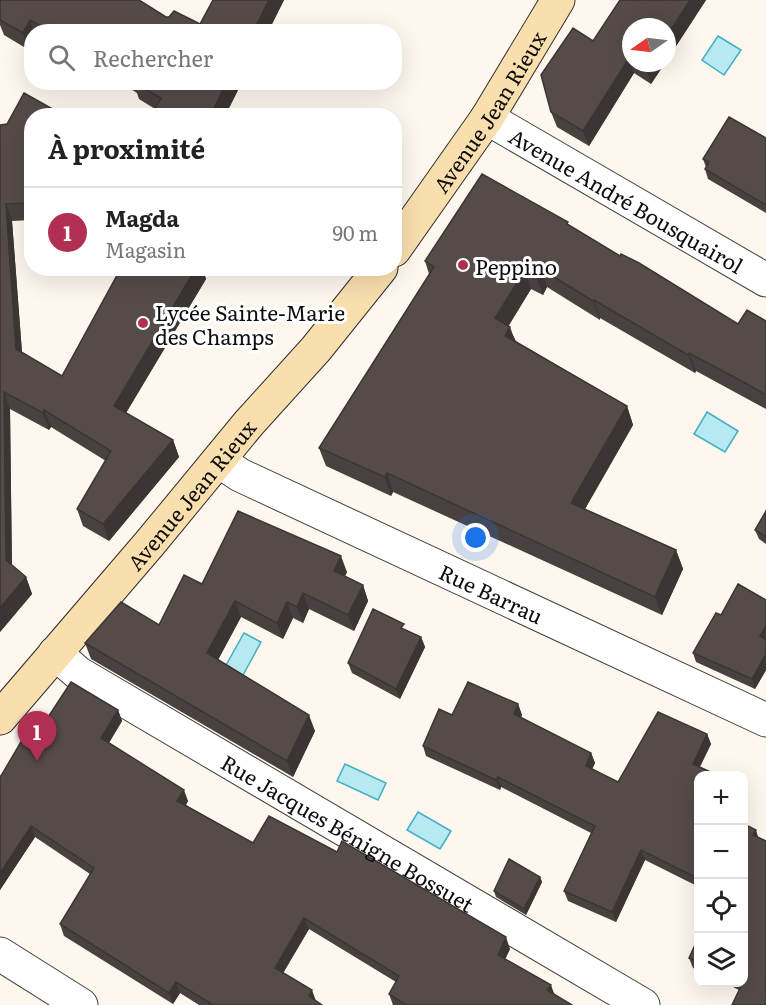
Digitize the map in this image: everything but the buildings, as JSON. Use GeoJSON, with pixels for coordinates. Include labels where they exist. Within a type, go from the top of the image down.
{"type":"FeatureCollection","features":[{"type":"Feature","properties":{"kind":"main road","name":"Avenue Jean Rieux"},"geometry":{"type":"LineString","coordinates":[[402,239],[487,118],[558,0]]}},
{"type":"Feature","properties":{"kind":"main road","name":"Avenue Jean Rieux"},"geometry":{"type":"LineString","coordinates":[[0,718],[249,423],[316,349],[375,276]]}},
{"type":"Feature","properties":{"kind":"street","name":"Avenue André Bousquairol"},"geometry":{"type":"LineString","coordinates":[[487,118],[766,280]]}},
{"type":"Feature","properties":{"kind":"street","name":"Rue Barrau"},"geometry":{"type":"LineString","coordinates":[[219,461],[250,480],[766,720]]}},
{"type":"Feature","properties":{"kind":"street","name":"Rue Jacques Bénigne Bossuet"},"geometry":{"type":"LineString","coordinates":[[55,653],[78,673],[643,1005]]}},
{"type":"Feature","properties":{"kind":"street"},"geometry":{"type":"LineString","coordinates":[[0,954],[81,1005]]}},
{"type":"Feature","properties":{"kind":"water"},"geometry":{"type":"Polygon","coordinates":[[[718,36],[741,50],[724,75],[702,60],[718,36]]]}},
{"type":"Feature","properties":{"kind":"water"},"geometry":{"type":"Polygon","coordinates":[[[707,412],[738,431],[725,452],[694,434],[707,412]]]}},
{"type":"Feature","properties":{"kind":"water"},"geometry":{"type":"Polygon","coordinates":[[[244,633],[261,642],[242,677],[225,667],[244,633]]]}},
{"type":"Feature","properties":{"kind":"water"},"geometry":{"type":"Polygon","coordinates":[[[345,764],[386,783],[378,800],[337,781],[345,764]]]}},
{"type":"Feature","properties":{"kind":"water"},"geometry":{"type":"Polygon","coordinates":[[[418,812],[451,831],[440,849],[407,830],[418,812]]]}},
{"type":"Feature","properties":{"kind":"place","name":"Peppino"},"geometry":{"type":"Point","coordinates":[463,265]}},
{"type":"Feature","properties":{"kind":"place","name":"Lycée Sainte-Marie des Champs"},"geometry":{"type":"Point","coordinates":[143,323]}},
{"type":"Feature","properties":{"kind":"place","name":"Magda"},"geometry":{"type":"Point","coordinates":[37,761]}}]}
